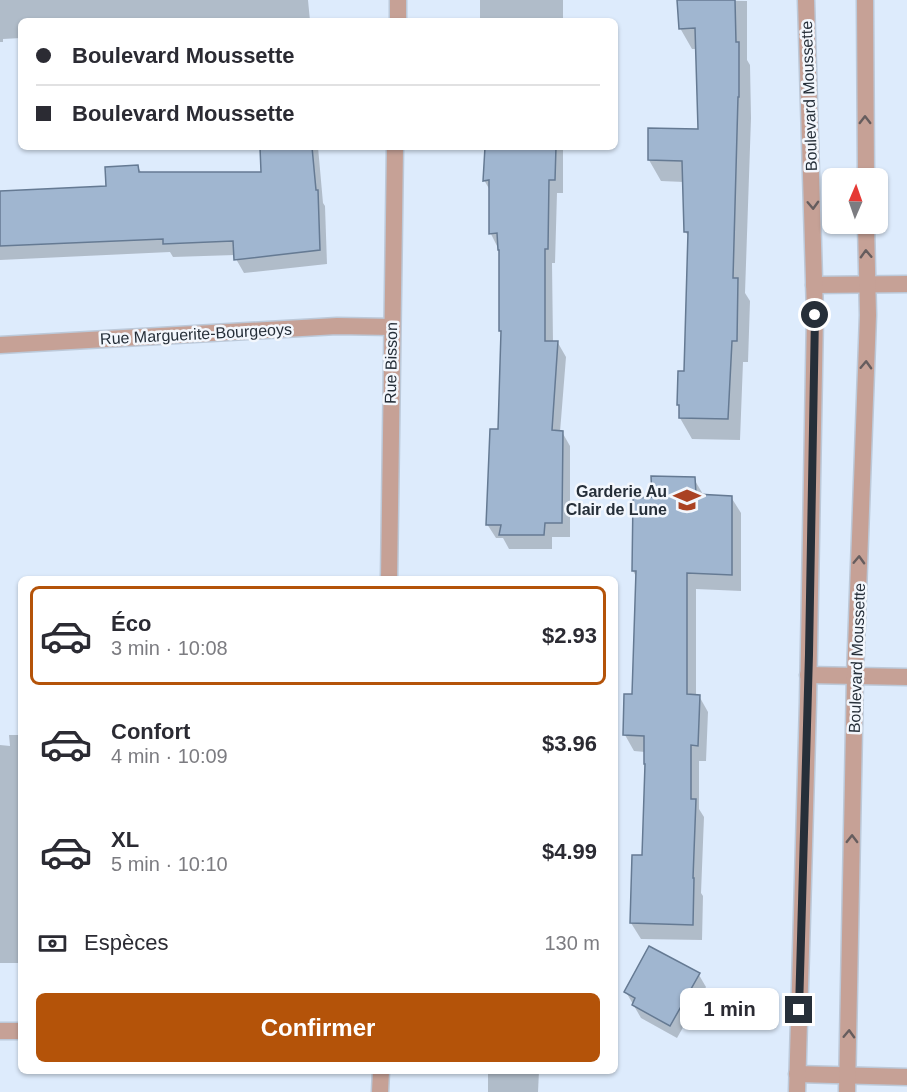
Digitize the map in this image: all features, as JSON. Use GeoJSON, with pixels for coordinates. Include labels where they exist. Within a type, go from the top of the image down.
{"type":"FeatureCollection","features":[{"type":"Feature","properties":{"kind":"street"},"geometry":{"type":"LineString","coordinates":[[398,0],[398,18]]}},
{"type":"Feature","properties":{"kind":"street","name":"Boulevard Moussette"},"geometry":{"type":"LineString","coordinates":[[797,1092],[815,327],[815,254],[806,0]]}},
{"type":"Feature","properties":{"kind":"street"},"geometry":{"type":"LineString","coordinates":[[865,0],[866,168]]}},
{"type":"Feature","properties":{"kind":"street","name":"Rue Bisson"},"geometry":{"type":"LineString","coordinates":[[388,576],[395,150]]}},
{"type":"Feature","properties":{"kind":"street","name":"Boulevard Moussette"},"geometry":{"type":"LineString","coordinates":[[847,1092],[855,676],[868,285],[866,234]]}},
{"type":"Feature","properties":{"kind":"street"},"geometry":{"type":"LineString","coordinates":[[814,285],[907,284]]}},
{"type":"Feature","properties":{"kind":"street","name":"Rue Marguerite-Bourgeoys"},"geometry":{"type":"LineString","coordinates":[[0,345],[337,326],[392,327]]}},
{"type":"Feature","properties":{"kind":"street"},"geometry":{"type":"LineString","coordinates":[[808,675],[907,677]]}},
{"type":"Feature","properties":{"kind":"street"},"geometry":{"type":"LineString","coordinates":[[0,1031],[18,1030]]}},
{"type":"Feature","properties":{"kind":"street"},"geometry":{"type":"LineString","coordinates":[[380,1092],[381,1074]]}},
{"type":"Feature","properties":{"kind":"street"},"geometry":{"type":"LineString","coordinates":[[797,1074],[907,1077]]}},
{"type":"Feature","properties":{"kind":"building"},"geometry":{"type":"Polygon","coordinates":[[[677,0],[735,0],[736,42],[739,42],[733,278],[738,278],[737,341],[732,341],[728,419],[679,418],[679,405],[677,405],[678,371],[684,371],[688,232],[684,232],[682,161],[648,160],[648,128],[698,129],[695,28],[679,29],[677,0]]]}},
{"type":"Feature","properties":{"kind":"building"},"geometry":{"type":"Polygon","coordinates":[[[260,150],[312,150],[316,190],[318,190],[320,250],[234,260],[233,241],[163,244],[163,239],[0,246],[0,191],[106,186],[105,167],[138,165],[139,172],[261,172],[260,150]]]}},
{"type":"Feature","properties":{"kind":"building"},"geometry":{"type":"Polygon","coordinates":[[[485,150],[556,150],[555,180],[549,180],[548,249],[545,249],[545,341],[558,341],[552,430],[563,431],[562,523],[545,523],[544,535],[499,535],[501,525],[486,525],[490,429],[498,429],[501,331],[499,331],[497,233],[489,234],[489,180],[483,181],[485,150]]]}},
{"type":"Feature","properties":{"kind":"building"},"geometry":{"type":"Polygon","coordinates":[[[651,476],[695,477],[696,494],[732,496],[732,575],[687,573],[687,694],[700,695],[698,746],[691,745],[691,799],[696,799],[693,925],[630,923],[632,855],[642,855],[645,764],[644,736],[623,735],[624,694],[632,694],[636,571],[632,571],[633,498],[652,497],[651,476]]]}},
{"type":"Feature","properties":{"kind":"building"},"geometry":{"type":"Polygon","coordinates":[[[649,946],[700,973],[670,1026],[632,1005],[635,998],[624,992],[649,946]]]}},
{"type":"Feature","properties":{"kind":"place","name":"Garderie Au Clair de Lune"},"geometry":{"type":"Point","coordinates":[687,500]}},
{"type":"Feature","properties":{"kind":"route"},"geometry":{"type":"LineString","coordinates":[[799,1010],[809,654],[815,315]]}}]}
